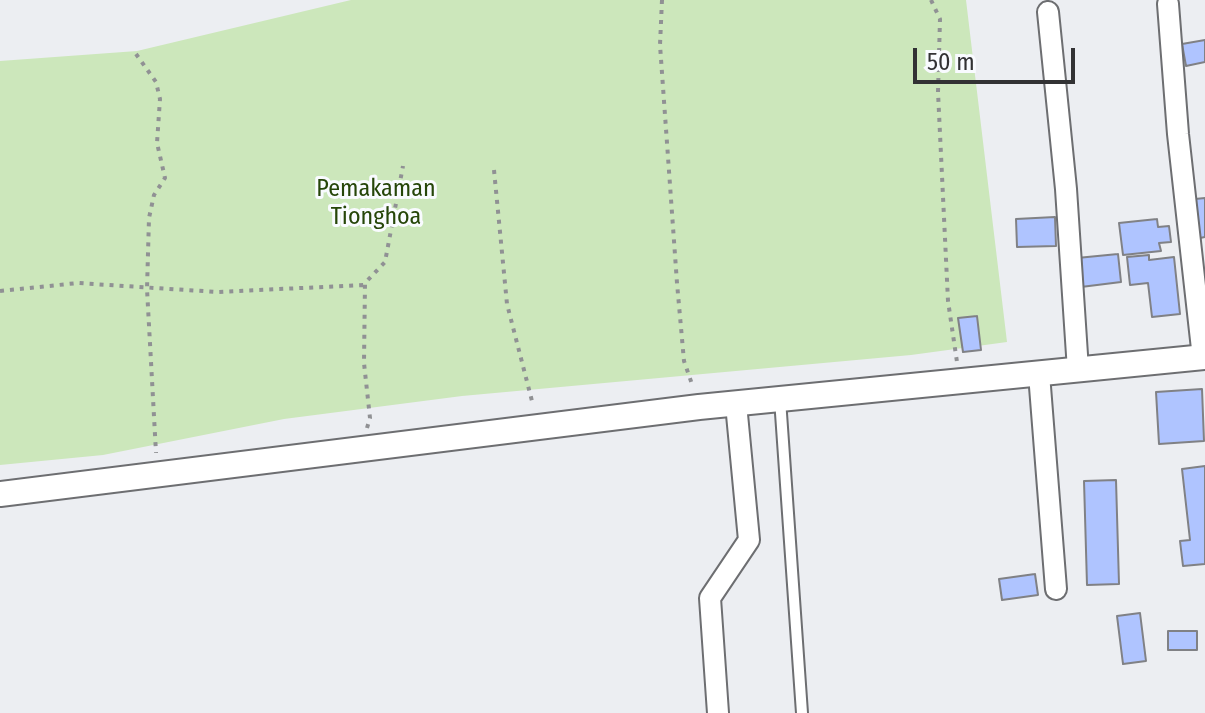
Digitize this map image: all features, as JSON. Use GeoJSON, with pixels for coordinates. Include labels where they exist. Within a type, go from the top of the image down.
{"type":"FeatureCollection","features":[{"type":"Feature","properties":{"kind":"street"},"geometry":{"type":"LineString","coordinates":[[0,494],[699,407],[1204,357],[1178,134],[1168,4]]}},
{"type":"Feature","properties":{"kind":"street"},"geometry":{"type":"LineString","coordinates":[[1048,12],[1066,189],[1078,370]]}},
{"type":"Feature","properties":{"kind":"street"},"geometry":{"type":"LineString","coordinates":[[1039,374],[1056,589]]}},
{"type":"Feature","properties":{"kind":"street"},"geometry":{"type":"LineString","coordinates":[[718,713],[710,598],[749,540],[736,404]]}},
{"type":"Feature","properties":{"kind":"lane"},"geometry":{"type":"LineString","coordinates":[[780,399],[802,713]]}},
{"type":"Feature","properties":{"kind":"path"},"geometry":{"type":"LineString","coordinates":[[662,0],[660,45],[684,361],[699,407]]}},
{"type":"Feature","properties":{"kind":"path"},"geometry":{"type":"LineString","coordinates":[[931,0],[940,19],[938,92],[948,301],[960,380]]}},
{"type":"Feature","properties":{"kind":"path"},"geometry":{"type":"LineString","coordinates":[[136,54],[156,82],[160,99],[157,143],[165,178],[154,195],[149,218],[147,289],[157,475]]}},
{"type":"Feature","properties":{"kind":"path"},"geometry":{"type":"LineString","coordinates":[[360,449],[370,418],[364,363],[365,285],[385,262],[393,201],[403,166]]}},
{"type":"Feature","properties":{"kind":"path"},"geometry":{"type":"LineString","coordinates":[[494,170],[507,304],[540,427]]}},
{"type":"Feature","properties":{"kind":"path"},"geometry":{"type":"LineString","coordinates":[[0,291],[78,283],[217,292],[365,285]]}},
{"type":"Feature","properties":{"kind":"green space","name":"Pemakaman Tionghoa"},"geometry":{"type":"Polygon","coordinates":[[[351,0],[966,0],[1007,342],[911,355],[462,396],[284,419],[103,455],[0,465],[0,61],[137,51],[351,0]]]}},
{"type":"Feature","properties":{"kind":"building"},"geometry":{"type":"Polygon","coordinates":[[[1205,40],[1205,62],[1186,66],[1182,44],[1205,40]]]}},
{"type":"Feature","properties":{"kind":"building"},"geometry":{"type":"Polygon","coordinates":[[[1205,198],[1205,237],[1200,238],[1195,199],[1205,198]]]}},
{"type":"Feature","properties":{"kind":"building"},"geometry":{"type":"Polygon","coordinates":[[[1055,217],[1056,246],[1017,247],[1016,219],[1055,217]]]}},
{"type":"Feature","properties":{"kind":"building"},"geometry":{"type":"Polygon","coordinates":[[[1157,219],[1158,227],[1169,226],[1171,242],[1159,243],[1161,251],[1123,255],[1119,223],[1157,219]]]}},
{"type":"Feature","properties":{"kind":"building"},"geometry":{"type":"Polygon","coordinates":[[[1118,254],[1121,282],[1081,287],[1077,258],[1118,254]]]}},
{"type":"Feature","properties":{"kind":"building"},"geometry":{"type":"Polygon","coordinates":[[[1149,255],[1149,260],[1174,257],[1180,314],[1152,317],[1148,283],[1130,285],[1127,257],[1149,255]]]}},
{"type":"Feature","properties":{"kind":"building"},"geometry":{"type":"Polygon","coordinates":[[[977,316],[981,350],[963,352],[958,318],[977,316]]]}},
{"type":"Feature","properties":{"kind":"building"},"geometry":{"type":"Polygon","coordinates":[[[1202,389],[1204,441],[1159,444],[1156,392],[1202,389]]]}},
{"type":"Feature","properties":{"kind":"building"},"geometry":{"type":"Polygon","coordinates":[[[1205,466],[1205,564],[1183,566],[1180,541],[1190,540],[1182,469],[1205,466]]]}},
{"type":"Feature","properties":{"kind":"building"},"geometry":{"type":"Polygon","coordinates":[[[1116,480],[1119,584],[1087,585],[1084,481],[1116,480]]]}},
{"type":"Feature","properties":{"kind":"building"},"geometry":{"type":"Polygon","coordinates":[[[1035,574],[1038,595],[1002,600],[999,579],[1035,574]]]}},
{"type":"Feature","properties":{"kind":"building"},"geometry":{"type":"Polygon","coordinates":[[[1140,613],[1146,661],[1123,664],[1117,616],[1140,613]]]}},
{"type":"Feature","properties":{"kind":"building"},"geometry":{"type":"Polygon","coordinates":[[[1168,631],[1197,631],[1197,650],[1168,650],[1168,631]]]}}]}
